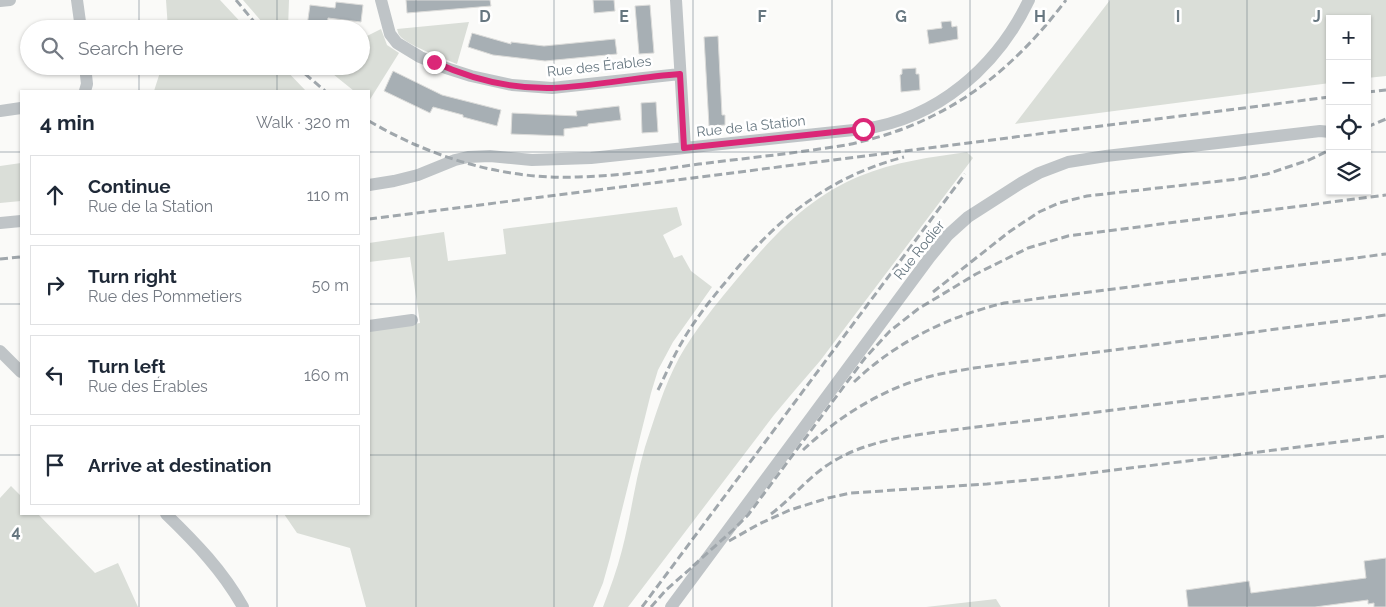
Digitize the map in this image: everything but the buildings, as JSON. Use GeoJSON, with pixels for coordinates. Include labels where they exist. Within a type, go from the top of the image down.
{"type":"FeatureCollection","features":[{"type":"Feature","properties":{"kind":"street"},"geometry":{"type":"LineString","coordinates":[[0,1],[10,0]]}},
{"type":"Feature","properties":{"kind":"street"},"geometry":{"type":"LineString","coordinates":[[77,0],[80,20]]}},
{"type":"Feature","properties":{"kind":"street","name":"Rue des Érables"},"geometry":{"type":"LineString","coordinates":[[381,0],[390,34],[401,46],[446,68],[484,79],[512,85],[552,88],[680,74]]}},
{"type":"Feature","properties":{"kind":"street"},"geometry":{"type":"LineString","coordinates":[[676,0],[684,148]]}},
{"type":"Feature","properties":{"kind":"street","name":"Rue de la Station"},"geometry":{"type":"LineString","coordinates":[[370,185],[418,175],[468,156],[532,160],[571,160],[887,125],[905,119],[948,97],[978,72],[1007,36],[1029,0]]}},
{"type":"Feature","properties":{"kind":"street"},"geometry":{"type":"LineString","coordinates":[[85,90],[86,75]]}},
{"type":"Feature","properties":{"kind":"street"},"geometry":{"type":"LineString","coordinates":[[0,111],[20,108]]}},
{"type":"Feature","properties":{"kind":"street","name":"Rue Rodier"},"geometry":{"type":"LineString","coordinates":[[671,607],[930,257],[948,235],[968,217],[1039,173],[1068,162],[1099,156],[1326,132]]}},
{"type":"Feature","properties":{"kind":"street"},"geometry":{"type":"LineString","coordinates":[[0,223],[20,221]]}},
{"type":"Feature","properties":{"kind":"street"},"geometry":{"type":"LineString","coordinates":[[370,326],[412,320]]}},
{"type":"Feature","properties":{"kind":"street"},"geometry":{"type":"LineString","coordinates":[[0,351],[20,371]]}},
{"type":"Feature","properties":{"kind":"street"},"geometry":{"type":"LineString","coordinates":[[167,515],[209,558],[230,585],[243,607]]}},
{"type":"Feature","properties":{"kind":"shaded area"},"geometry":{"type":"Polygon","coordinates":[[[166,0],[220,0],[239,20],[167,20],[166,0]]]}},
{"type":"Feature","properties":{"kind":"shaded area"},"geometry":{"type":"Polygon","coordinates":[[[243,0],[289,0],[288,20],[260,20],[243,0]]]}},
{"type":"Feature","properties":{"kind":"shaded area"},"geometry":{"type":"Polygon","coordinates":[[[1110,0],[1386,0],[1386,76],[1371,78],[1371,15],[1326,15],[1326,84],[1015,124],[1110,0]]]}},
{"type":"Feature","properties":{"kind":"shaded area"},"geometry":{"type":"Polygon","coordinates":[[[469,22],[457,64],[404,40],[398,34],[397,29],[469,22]]]}},
{"type":"Feature","properties":{"kind":"shaded area"},"geometry":{"type":"Polygon","coordinates":[[[381,29],[387,45],[399,53],[370,99],[370,90],[353,90],[334,75],[370,75],[370,34],[381,29]]]}},
{"type":"Feature","properties":{"kind":"shaded area"},"geometry":{"type":"Polygon","coordinates":[[[159,75],[291,75],[305,90],[154,90],[159,75]]]}},
{"type":"Feature","properties":{"kind":"shaded area"},"geometry":{"type":"Polygon","coordinates":[[[967,152],[973,158],[820,361],[774,415],[628,607],[603,607],[622,550],[645,447],[664,391],[685,348],[721,298],[778,233],[823,195],[860,176],[886,167],[926,158],[967,152]]]}},
{"type":"Feature","properties":{"kind":"shaded area"},"geometry":{"type":"Polygon","coordinates":[[[20,163],[20,201],[0,203],[0,166],[20,163]]]}},
{"type":"Feature","properties":{"kind":"shaded area"},"geometry":{"type":"Polygon","coordinates":[[[677,207],[682,225],[663,235],[674,258],[682,255],[691,271],[712,287],[673,342],[658,370],[610,558],[603,583],[593,607],[366,607],[350,548],[297,533],[285,515],[370,515],[370,330],[420,323],[410,257],[370,262],[370,243],[444,232],[448,261],[506,254],[503,229],[677,207]]]}},
{"type":"Feature","properties":{"kind":"shaded area"},"geometry":{"type":"Polygon","coordinates":[[[11,486],[20,495],[20,515],[39,515],[95,573],[118,563],[138,607],[0,607],[0,498],[11,486]]]}},
{"type":"Feature","properties":{"kind":"shaded area"},"geometry":{"type":"Polygon","coordinates":[[[996,599],[1001,607],[926,607],[996,599]]]}},
{"type":"Feature","properties":{"kind":"railway"},"geometry":{"type":"LineString","coordinates":[[236,0],[253,20]]}},
{"type":"Feature","properties":{"kind":"railway"},"geometry":{"type":"LineString","coordinates":[[370,122],[418,146],[470,164],[523,175],[551,177],[624,174],[846,145],[912,125],[942,111],[970,94],[996,75],[1021,52],[1044,28],[1066,0]]}},
{"type":"Feature","properties":{"kind":"railway"},"geometry":{"type":"LineString","coordinates":[[306,75],[324,90]]}},
{"type":"Feature","properties":{"kind":"railway"},"geometry":{"type":"LineString","coordinates":[[1371,92],[1386,90]]}},
{"type":"Feature","properties":{"kind":"railway"},"geometry":{"type":"LineString","coordinates":[[370,219],[1326,98]]}},
{"type":"Feature","properties":{"kind":"railway"},"geometry":{"type":"LineString","coordinates":[[1371,125],[1386,119]]}},
{"type":"Feature","properties":{"kind":"railway"},"geometry":{"type":"LineString","coordinates":[[933,292],[1009,232],[1039,212],[1059,203],[1087,196],[1267,174],[1309,160],[1326,152]]}},
{"type":"Feature","properties":{"kind":"railway"},"geometry":{"type":"LineString","coordinates":[[658,390],[687,333],[698,317],[747,257],[785,219],[806,203],[851,176],[904,157]]}},
{"type":"Feature","properties":{"kind":"railway"},"geometry":{"type":"LineString","coordinates":[[642,607],[965,174]]}},
{"type":"Feature","properties":{"kind":"railway"},"geometry":{"type":"LineString","coordinates":[[693,566],[748,515],[865,358],[890,331],[918,309],[976,274],[1028,248],[1068,236],[1386,195]]}},
{"type":"Feature","properties":{"kind":"railway"},"geometry":{"type":"LineString","coordinates":[[854,382],[887,355],[923,333],[962,316],[1004,303],[1386,254]]}},
{"type":"Feature","properties":{"kind":"railway"},"geometry":{"type":"LineString","coordinates":[[0,259],[20,257]]}},
{"type":"Feature","properties":{"kind":"railway"},"geometry":{"type":"LineString","coordinates":[[803,450],[830,427],[859,407],[891,390],[924,378],[974,368],[1386,315]]}},
{"type":"Feature","properties":{"kind":"railway"},"geometry":{"type":"LineString","coordinates":[[771,514],[812,477],[841,457],[874,444],[908,436],[1386,376]]}},
{"type":"Feature","properties":{"kind":"railway"},"geometry":{"type":"LineString","coordinates":[[729,541],[759,524],[790,510],[851,493],[1059,477],[1386,436]]}},
{"type":"Feature","properties":{"kind":"railway"},"geometry":{"type":"LineString","coordinates":[[651,607],[666,590],[698,562]]}},
{"type":"Feature","properties":{"kind":"route"},"geometry":{"type":"LineString","coordinates":[[434,62],[446,68],[499,83],[552,88],[680,74],[684,148],[863,129]]}}]}
